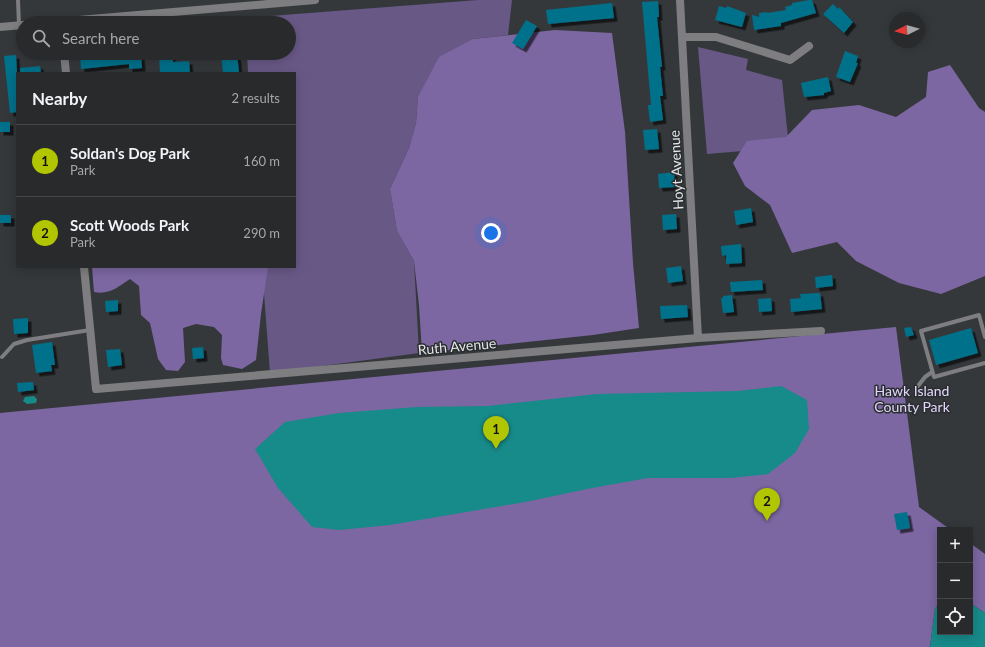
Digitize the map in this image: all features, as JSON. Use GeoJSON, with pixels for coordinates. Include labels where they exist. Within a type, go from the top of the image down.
{"type":"FeatureCollection","features":[{"type":"Feature","properties":{"kind":"street"},"geometry":{"type":"LineString","coordinates":[[130,16],[315,0]]}},
{"type":"Feature","properties":{"kind":"street","name":"Hoyt Avenue"},"geometry":{"type":"LineString","coordinates":[[680,0],[698,338]]}},
{"type":"Feature","properties":{"kind":"street"},"geometry":{"type":"LineString","coordinates":[[0,27],[16,25]]}},
{"type":"Feature","properties":{"kind":"street"},"geometry":{"type":"LineString","coordinates":[[682,37],[716,37],[790,60],[810,46]]}},
{"type":"Feature","properties":{"kind":"street"},"geometry":{"type":"LineString","coordinates":[[65,60],[66,72]]}},
{"type":"Feature","properties":{"kind":"street"},"geometry":{"type":"LineString","coordinates":[[84,268],[90,330]]}},
{"type":"Feature","properties":{"kind":"street","name":"Ruth Avenue"},"geometry":{"type":"LineString","coordinates":[[90,330],[96,389],[698,338],[821,331]]}},
{"type":"Feature","properties":{"kind":"lane"},"geometry":{"type":"LineString","coordinates":[[18,0],[20,16]]}},
{"type":"Feature","properties":{"kind":"lane"},"geometry":{"type":"LineString","coordinates":[[985,338],[979,314],[921,331],[934,376],[985,363]]}},
{"type":"Feature","properties":{"kind":"lane"},"geometry":{"type":"LineString","coordinates":[[2,357],[14,344],[27,340],[90,330]]}},
{"type":"Feature","properties":{"kind":"lane"},"geometry":{"type":"LineString","coordinates":[[918,386],[925,377],[932,372]]}},
{"type":"Feature","properties":{"kind":"shaded area"},"geometry":{"type":"Polygon","coordinates":[[[478,0],[512,0],[508,35],[473,39],[418,97],[416,123],[409,148],[390,189],[397,231],[414,261],[419,353],[270,373],[262,268],[296,268],[296,72],[248,72],[247,60],[296,60],[296,16],[270,16],[478,0]]]}},
{"type":"Feature","properties":{"kind":"shaded area"},"geometry":{"type":"Polygon","coordinates":[[[555,30],[612,33],[625,132],[633,263],[639,328],[593,335],[422,353],[414,261],[397,231],[390,189],[409,148],[416,123],[418,97],[439,57],[473,39],[555,30]]]}},
{"type":"Feature","properties":{"kind":"shaded area"},"geometry":{"type":"Polygon","coordinates":[[[698,47],[748,59],[746,70],[782,80],[789,147],[707,154],[698,47]]]}},
{"type":"Feature","properties":{"kind":"shaded area"},"geometry":{"type":"Polygon","coordinates":[[[950,65],[979,108],[985,112],[985,276],[941,294],[899,283],[856,261],[837,242],[792,253],[770,205],[745,186],[733,163],[747,141],[786,137],[812,110],[859,105],[896,117],[926,97],[928,72],[950,65]]]}},
{"type":"Feature","properties":{"kind":"shaded area"},"geometry":{"type":"Polygon","coordinates":[[[92,268],[268,268],[256,360],[242,369],[223,365],[221,358],[222,335],[214,327],[196,324],[183,328],[185,362],[178,371],[166,370],[158,359],[150,323],[141,315],[139,286],[130,279],[109,291],[99,293],[94,292],[92,268]]]}},
{"type":"Feature","properties":{"kind":"shaded area"},"geometry":{"type":"Polygon","coordinates":[[[896,327],[919,507],[947,527],[937,527],[937,606],[935,609],[930,647],[0,647],[0,413],[896,327]]]}},
{"type":"Feature","properties":{"kind":"shaded area"},"geometry":{"type":"Polygon","coordinates":[[[973,545],[985,554],[985,613],[973,605],[973,545]]]}},
{"type":"Feature","properties":{"kind":"water"},"geometry":{"type":"Polygon","coordinates":[[[781,386],[807,400],[809,429],[795,453],[768,474],[731,478],[648,478],[525,502],[390,525],[339,530],[312,527],[278,488],[255,449],[285,422],[339,413],[417,407],[488,406],[597,394],[738,391],[781,386]]]}},
{"type":"Feature","properties":{"kind":"water"},"geometry":{"type":"Polygon","coordinates":[[[34,396],[37,399],[36,403],[27,404],[23,401],[25,397],[34,396]]]}},
{"type":"Feature","properties":{"kind":"water"},"geometry":{"type":"Polygon","coordinates":[[[973,605],[985,613],[985,647],[930,647],[935,609],[937,606],[937,635],[973,635],[973,605]]]}},
{"type":"Feature","properties":{"kind":"building"},"geometry":{"type":"Polygon","coordinates":[[[812,0],[816,13],[781,23],[781,26],[754,30],[752,15],[759,17],[759,13],[786,10],[785,7],[792,5],[792,3],[812,0]]]}},
{"type":"Feature","properties":{"kind":"building"},"geometry":{"type":"Polygon","coordinates":[[[658,1],[659,17],[657,17],[663,96],[660,96],[663,120],[650,122],[648,105],[651,105],[642,2],[658,1]]]}},
{"type":"Feature","properties":{"kind":"building"},"geometry":{"type":"Polygon","coordinates":[[[612,3],[614,18],[548,24],[546,10],[612,3]]]}},
{"type":"Feature","properties":{"kind":"building"},"geometry":{"type":"Polygon","coordinates":[[[833,4],[838,9],[839,7],[853,22],[844,33],[823,14],[833,4]]]}},
{"type":"Feature","properties":{"kind":"building"},"geometry":{"type":"Polygon","coordinates":[[[719,6],[726,8],[727,6],[746,13],[742,27],[715,20],[719,6]]]}},
{"type":"Feature","properties":{"kind":"building"},"geometry":{"type":"Polygon","coordinates":[[[526,20],[537,26],[523,49],[512,43],[526,20]]]}},
{"type":"Feature","properties":{"kind":"building"},"geometry":{"type":"Polygon","coordinates":[[[845,51],[858,56],[856,63],[858,63],[850,82],[836,77],[845,51]]]}},
{"type":"Feature","properties":{"kind":"building"},"geometry":{"type":"Polygon","coordinates":[[[16,55],[16,112],[10,113],[4,56],[16,55]]]}},
{"type":"Feature","properties":{"kind":"building"},"geometry":{"type":"Polygon","coordinates":[[[80,60],[141,60],[142,68],[129,69],[129,64],[81,69],[80,60]]]}},
{"type":"Feature","properties":{"kind":"building"},"geometry":{"type":"Polygon","coordinates":[[[159,60],[173,60],[173,62],[189,61],[190,72],[160,72],[159,60]]]}},
{"type":"Feature","properties":{"kind":"building"},"geometry":{"type":"Polygon","coordinates":[[[222,60],[238,60],[239,72],[223,72],[222,60]]]}},
{"type":"Feature","properties":{"kind":"building"},"geometry":{"type":"Polygon","coordinates":[[[40,66],[41,72],[20,72],[20,68],[40,66]]]}},
{"type":"Feature","properties":{"kind":"building"},"geometry":{"type":"Polygon","coordinates":[[[828,77],[831,91],[824,93],[824,95],[804,97],[801,83],[828,77]]]}},
{"type":"Feature","properties":{"kind":"building"},"geometry":{"type":"Polygon","coordinates":[[[0,122],[10,122],[10,132],[0,132],[0,122]]]}},
{"type":"Feature","properties":{"kind":"building"},"geometry":{"type":"Polygon","coordinates":[[[657,129],[659,149],[645,150],[643,130],[657,129]]]}},
{"type":"Feature","properties":{"kind":"building"},"geometry":{"type":"Polygon","coordinates":[[[674,172],[675,187],[659,188],[658,174],[674,172]]]}},
{"type":"Feature","properties":{"kind":"building"},"geometry":{"type":"Polygon","coordinates":[[[751,208],[753,222],[736,225],[734,211],[751,208]]]}},
{"type":"Feature","properties":{"kind":"building"},"geometry":{"type":"Polygon","coordinates":[[[676,214],[677,229],[663,230],[662,215],[676,214]]]}},
{"type":"Feature","properties":{"kind":"building"},"geometry":{"type":"Polygon","coordinates":[[[0,215],[11,215],[11,223],[0,223],[0,215]]]}},
{"type":"Feature","properties":{"kind":"building"},"geometry":{"type":"Polygon","coordinates":[[[741,244],[742,263],[726,264],[726,255],[722,256],[721,246],[741,244]]]}},
{"type":"Feature","properties":{"kind":"building"},"geometry":{"type":"Polygon","coordinates":[[[681,266],[683,281],[668,283],[666,268],[681,266]]]}},
{"type":"Feature","properties":{"kind":"building"},"geometry":{"type":"Polygon","coordinates":[[[832,275],[833,286],[816,288],[815,277],[832,275]]]}},
{"type":"Feature","properties":{"kind":"building"},"geometry":{"type":"Polygon","coordinates":[[[762,280],[763,290],[731,292],[730,282],[762,280]]]}},
{"type":"Feature","properties":{"kind":"building"},"geometry":{"type":"Polygon","coordinates":[[[820,293],[822,309],[791,312],[790,299],[801,298],[800,294],[820,293]]]}},
{"type":"Feature","properties":{"kind":"building"},"geometry":{"type":"Polygon","coordinates":[[[732,295],[734,312],[723,313],[721,298],[723,298],[723,296],[732,295]]]}},
{"type":"Feature","properties":{"kind":"building"},"geometry":{"type":"Polygon","coordinates":[[[771,298],[772,311],[759,312],[758,299],[771,298]]]}},
{"type":"Feature","properties":{"kind":"building"},"geometry":{"type":"Polygon","coordinates":[[[118,300],[118,311],[106,312],[105,301],[118,300]]]}},
{"type":"Feature","properties":{"kind":"building"},"geometry":{"type":"Polygon","coordinates":[[[687,305],[688,317],[661,319],[660,306],[687,305]]]}},
{"type":"Feature","properties":{"kind":"building"},"geometry":{"type":"Polygon","coordinates":[[[28,318],[28,333],[14,334],[13,319],[28,318]]]}},
{"type":"Feature","properties":{"kind":"building"},"geometry":{"type":"Polygon","coordinates":[[[911,327],[914,335],[906,337],[904,328],[911,327]]]}},
{"type":"Feature","properties":{"kind":"building"},"geometry":{"type":"Polygon","coordinates":[[[971,328],[978,353],[936,365],[929,340],[971,328]]]}},
{"type":"Feature","properties":{"kind":"building"},"geometry":{"type":"Polygon","coordinates":[[[52,342],[55,365],[51,365],[52,371],[36,373],[32,345],[52,342]]]}},
{"type":"Feature","properties":{"kind":"building"},"geometry":{"type":"Polygon","coordinates":[[[203,347],[204,358],[193,359],[192,348],[203,347]]]}},
{"type":"Feature","properties":{"kind":"building"},"geometry":{"type":"Polygon","coordinates":[[[120,349],[122,365],[108,367],[106,350],[120,349]]]}},
{"type":"Feature","properties":{"kind":"building"},"geometry":{"type":"Polygon","coordinates":[[[33,382],[34,390],[18,392],[17,383],[33,382]]]}},
{"type":"Feature","properties":{"kind":"building"},"geometry":{"type":"Polygon","coordinates":[[[907,512],[910,528],[897,530],[894,514],[907,512]]]}},
{"type":"Feature","properties":{"kind":"place","name":"Soldan's Dog Park"},"geometry":{"type":"Point","coordinates":[496,449]}},
{"type":"Feature","properties":{"kind":"place","name":"Scott Woods Park"},"geometry":{"type":"Point","coordinates":[767,521]}},
{"type":"Feature","properties":{"kind":"park label","name":"Hawk Island County Park"},"geometry":{"type":"Point","coordinates":[912,398]}}]}
